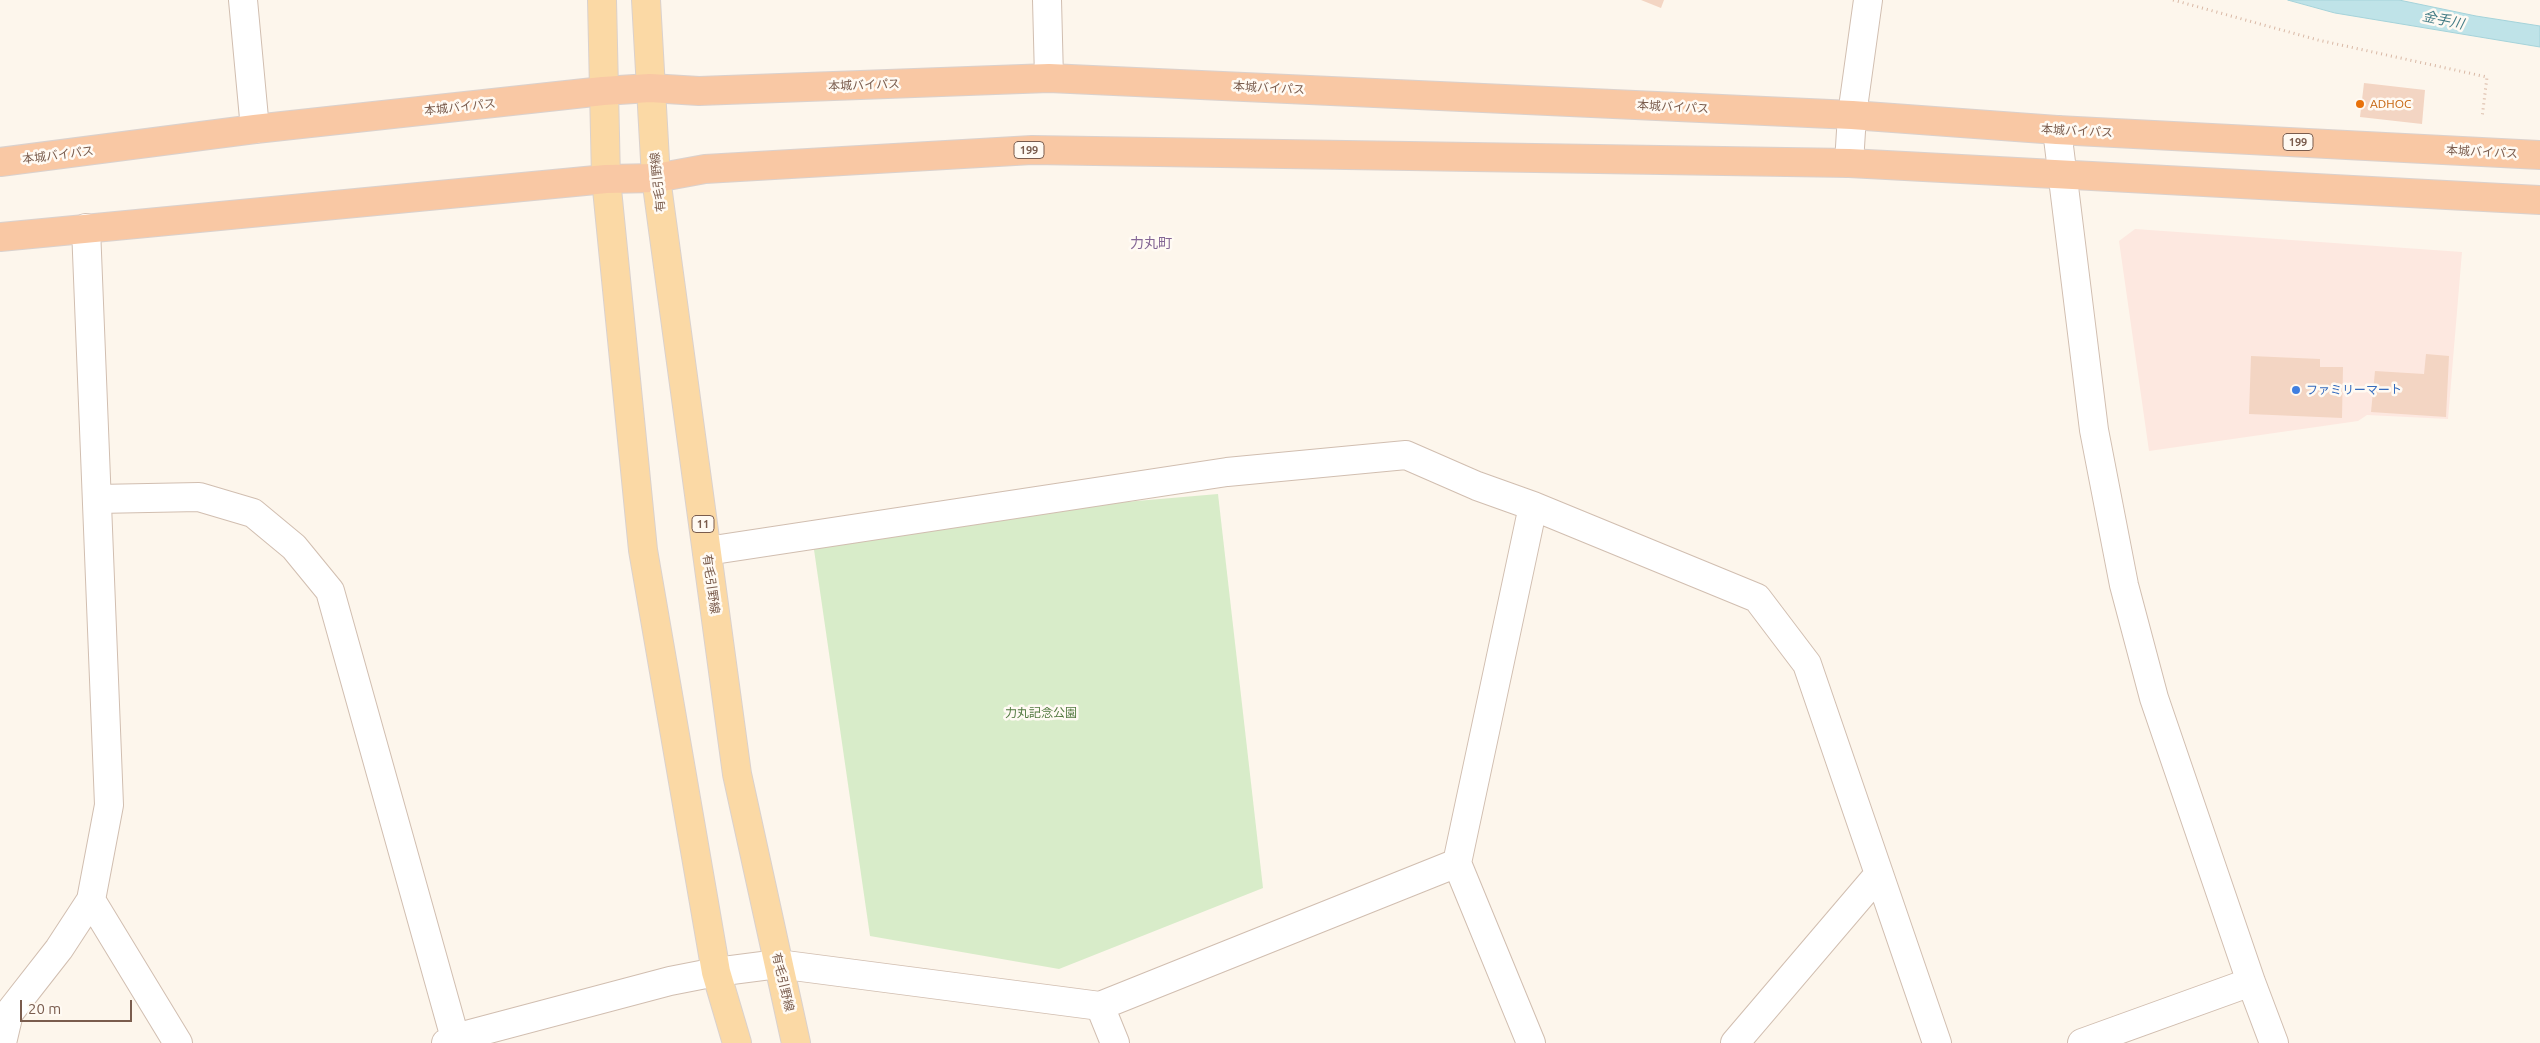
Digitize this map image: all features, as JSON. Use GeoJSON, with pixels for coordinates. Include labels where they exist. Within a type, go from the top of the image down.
{"type":"FeatureCollection","features":[{"type":"Feature","properties":{"kind":"highway","name":"本城バイパス"},"geometry":{"type":"LineString","coordinates":[[0,162],[255,129],[603,91],[650,88],[699,90],[1049,78],[1852,115],[2057,130],[2540,155]]}},
{"type":"Feature","properties":{"kind":"highway","name":"199"},"geometry":{"type":"LineString","coordinates":[[0,237],[606,178],[656,178],[705,169],[1032,150],[1849,163],[2540,200]]}},
{"type":"Feature","properties":{"kind":"main road"},"geometry":{"type":"LineString","coordinates":[[602,0],[606,178],[643,550],[716,972],[737,1043]]}},
{"type":"Feature","properties":{"kind":"main road","name":"有毛引野線"},"geometry":{"type":"LineString","coordinates":[[646,0],[656,178],[737,774],[796,1043]]}},
{"type":"Feature","properties":{"kind":"street"},"geometry":{"type":"LineString","coordinates":[[243,0],[255,129]]}},
{"type":"Feature","properties":{"kind":"street"},"geometry":{"type":"LineString","coordinates":[[1046,0],[1049,78]]}},
{"type":"Feature","properties":{"kind":"street"},"geometry":{"type":"LineString","coordinates":[[1849,163],[1852,115],[1868,0]]}},
{"type":"Feature","properties":{"kind":"street"},"geometry":{"type":"LineString","coordinates":[[2057,130],[2094,430],[2124,585],[2154,698],[2251,982],[2274,1043]]}},
{"type":"Feature","properties":{"kind":"street"},"geometry":{"type":"LineString","coordinates":[[2,1043],[9,1013],[59,949],[91,900],[109,805],[86,228]]}},
{"type":"Feature","properties":{"kind":"street"},"geometry":{"type":"LineString","coordinates":[[707,551],[1227,472],[1406,455],[1477,486],[1534,506],[1758,598],[1807,664],[1937,1043]]}},
{"type":"Feature","properties":{"kind":"street"},"geometry":{"type":"LineString","coordinates":[[97,499],[199,497],[252,513],[294,546],[330,591],[450,1040],[670,981],[716,972],[778,964],[1100,1006],[1457,863]]}},
{"type":"Feature","properties":{"kind":"street"},"geometry":{"type":"LineString","coordinates":[[1531,1043],[1457,863],[1534,506]]}},
{"type":"Feature","properties":{"kind":"street"},"geometry":{"type":"LineString","coordinates":[[1735,1043],[1879,874]]}},
{"type":"Feature","properties":{"kind":"street"},"geometry":{"type":"LineString","coordinates":[[91,900],[178,1043]]}},
{"type":"Feature","properties":{"kind":"street"},"geometry":{"type":"LineString","coordinates":[[2082,1043],[2251,982]]}},
{"type":"Feature","properties":{"kind":"street"},"geometry":{"type":"LineString","coordinates":[[1100,1006],[1115,1043]]}},
{"type":"Feature","properties":{"kind":"path"},"geometry":{"type":"LineString","coordinates":[[2173,0],[2318,40],[2487,77],[2481,121]]}},
{"type":"Feature","properties":{"kind":"shaded area"},"geometry":{"type":"Polygon","coordinates":[[[2135,229],[2462,252],[2448,419],[2367,415],[2358,421],[2149,451],[2119,241],[2135,229]]]}},
{"type":"Feature","properties":{"kind":"green space","name":"力丸記念公園"},"geometry":{"type":"Polygon","coordinates":[[[1218,494],[1263,888],[1059,969],[870,936],[811,529],[1218,494]]]}},
{"type":"Feature","properties":{"kind":"water","name":"金手川"},"geometry":{"type":"Polygon","coordinates":[[[2288,0],[2399,0],[2476,16],[2540,26],[2540,47],[2335,13],[2288,0]]]}},
{"type":"Feature","properties":{"kind":"building"},"geometry":{"type":"Polygon","coordinates":[[[1641,0],[1664,0],[1661,8],[1641,0]]]}},
{"type":"Feature","properties":{"kind":"building"},"geometry":{"type":"Polygon","coordinates":[[[2364,83],[2425,90],[2422,124],[2360,117],[2364,83]]]}},
{"type":"Feature","properties":{"kind":"building"},"geometry":{"type":"Polygon","coordinates":[[[2426,354],[2449,356],[2446,417],[2371,412],[2375,371],[2424,374],[2426,354]]]}},
{"type":"Feature","properties":{"kind":"building","name":"ファミリーマート"},"geometry":{"type":"Polygon","coordinates":[[[2251,356],[2320,359],[2320,367],[2343,367],[2342,418],[2249,414],[2251,356]]]}},
{"type":"Feature","properties":{"kind":"place","name":"ADHOC"},"geometry":{"type":"Point","coordinates":[2360,104]}},
{"type":"Feature","properties":{"kind":"place","name":"ファミリーマート"},"geometry":{"type":"Point","coordinates":[2296,390]}},
{"type":"Feature","properties":{"kind":"district","name":"力丸町"},"geometry":{"type":"Point","coordinates":[1151,243]}}]}
